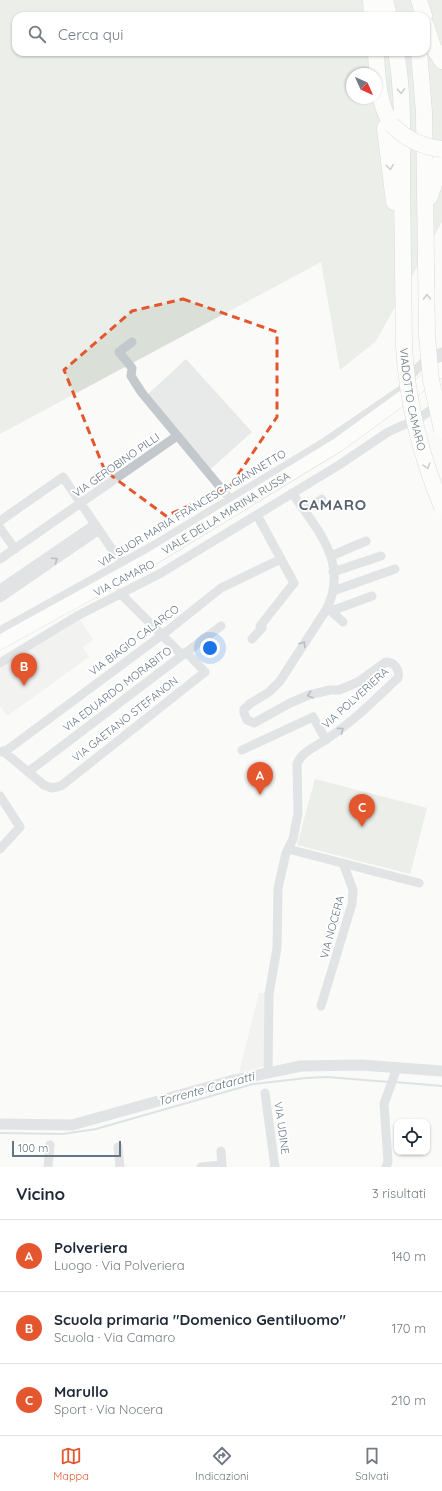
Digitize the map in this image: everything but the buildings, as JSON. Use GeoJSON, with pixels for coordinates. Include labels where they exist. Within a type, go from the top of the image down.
{"type":"FeatureCollection","features":[{"type":"Feature","properties":{"kind":"highway"},"geometry":{"type":"LineString","coordinates":[[371,0],[372,12]]}},
{"type":"Feature","properties":{"kind":"highway"},"geometry":{"type":"LineString","coordinates":[[385,0],[388,12]]}},
{"type":"Feature","properties":{"kind":"highway"},"geometry":{"type":"LineString","coordinates":[[410,0],[412,12]]}},
{"type":"Feature","properties":{"kind":"highway"},"geometry":{"type":"LineString","coordinates":[[419,0],[423,12]]}},
{"type":"Feature","properties":{"kind":"highway"},"geometry":{"type":"LineString","coordinates":[[430,38],[433,47],[441,51]]}},
{"type":"Feature","properties":{"kind":"highway"},"geometry":{"type":"LineString","coordinates":[[376,56],[381,96],[388,117],[399,216]]}},
{"type":"Feature","properties":{"kind":"highway"},"geometry":{"type":"LineString","coordinates":[[396,56],[402,110],[399,216]]}},
{"type":"Feature","properties":{"kind":"highway","name":"VIADOTTO CAMARO"},"geometry":{"type":"LineString","coordinates":[[419,56],[423,96],[427,336],[431,380],[442,430]]}},
{"type":"Feature","properties":{"kind":"highway"},"geometry":{"type":"LineString","coordinates":[[389,126],[416,143],[442,149]]}},
{"type":"Feature","properties":{"kind":"highway"},"geometry":{"type":"LineString","coordinates":[[425,214],[442,156]]}},
{"type":"Feature","properties":{"kind":"highway","name":"VIADOTTO CAMARO"},"geometry":{"type":"LineString","coordinates":[[399,216],[406,370],[419,439],[431,479],[442,507]]}},
{"type":"Feature","properties":{"kind":"main road","name":"VIALE DELLA MARINA RUSSA"},"geometry":{"type":"LineString","coordinates":[[0,642],[150,560],[339,444],[442,369]]}},
{"type":"Feature","properties":{"kind":"main road","name":"VIALE DELLA MARINA RUSSA"},"geometry":{"type":"LineString","coordinates":[[0,652],[149,570],[334,457],[362,439],[442,379]]}},
{"type":"Feature","properties":{"kind":"street"},"geometry":{"type":"LineString","coordinates":[[132,342],[119,352],[132,368],[131,376],[142,393],[177,436]]}},
{"type":"Feature","properties":{"kind":"street"},"geometry":{"type":"LineString","coordinates":[[390,397],[404,384],[423,362],[433,355],[442,352]]}},
{"type":"Feature","properties":{"kind":"street"},"geometry":{"type":"LineString","coordinates":[[390,397],[405,388],[442,360]]}},
{"type":"Feature","properties":{"kind":"street","name":"VIA SUOR MARIA FRANCESCA GIANNETTO"},"geometry":{"type":"LineString","coordinates":[[0,631],[122,564],[325,442],[390,397]]}},
{"type":"Feature","properties":{"kind":"street","name":"VIA CAMARO"},"geometry":{"type":"LineString","coordinates":[[0,663],[77,616],[161,573],[257,515],[388,432],[430,411],[442,402]]}},
{"type":"Feature","properties":{"kind":"street"},"geometry":{"type":"LineString","coordinates":[[442,422],[436,424],[442,437]]}},
{"type":"Feature","properties":{"kind":"street","name":"VIA GEROBINO PILLI"},"geometry":{"type":"LineString","coordinates":[[0,560],[177,436],[230,499]]}},
{"type":"Feature","properties":{"kind":"street"},"geometry":{"type":"LineString","coordinates":[[0,521],[63,477],[122,564]]}},
{"type":"Feature","properties":{"kind":"street","name":"VIA POLVERIERA"},"geometry":{"type":"LineString","coordinates":[[268,1072],[269,994],[277,948],[278,888],[288,849],[293,839],[298,813],[297,764],[302,756],[344,727],[398,678],[398,670],[394,664],[390,662],[383,663],[363,679],[345,688],[321,692],[290,703],[254,723],[247,720],[244,709],[269,692],[280,681],[328,610],[333,591],[334,572],[324,539],[292,493]]}},
{"type":"Feature","properties":{"kind":"street"},"geometry":{"type":"LineString","coordinates":[[304,510],[322,499]]}},
{"type":"Feature","properties":{"kind":"street"},"geometry":{"type":"LineString","coordinates":[[252,639],[262,628],[260,626],[294,583],[257,515]]}},
{"type":"Feature","properties":{"kind":"street"},"geometry":{"type":"LineString","coordinates":[[0,589],[97,527]]}},
{"type":"Feature","properties":{"kind":"street"},"geometry":{"type":"LineString","coordinates":[[0,598],[97,527]]}},
{"type":"Feature","properties":{"kind":"street"},"geometry":{"type":"LineString","coordinates":[[0,528],[15,549]]}},
{"type":"Feature","properties":{"kind":"street"},"geometry":{"type":"LineString","coordinates":[[330,556],[366,542]]}},
{"type":"Feature","properties":{"kind":"street"},"geometry":{"type":"LineString","coordinates":[[334,572],[381,556]]}},
{"type":"Feature","properties":{"kind":"street","name":"VIA BIAGIO CALARCO"},"geometry":{"type":"LineString","coordinates":[[4,752],[162,635],[221,588],[281,559]]}},
{"type":"Feature","properties":{"kind":"street"},"geometry":{"type":"LineString","coordinates":[[333,591],[395,569]]}},
{"type":"Feature","properties":{"kind":"street"},"geometry":{"type":"LineString","coordinates":[[120,593],[162,635],[184,654]]}},
{"type":"Feature","properties":{"kind":"street"},"geometry":{"type":"LineString","coordinates":[[328,610],[372,596]]}},
{"type":"Feature","properties":{"kind":"street"},"geometry":{"type":"LineString","coordinates":[[328,610],[343,622]]}},
{"type":"Feature","properties":{"kind":"street","name":"VIA EDUARDO MORABITO"},"geometry":{"type":"LineString","coordinates":[[28,772],[221,626]]}},
{"type":"Feature","properties":{"kind":"street","name":"VIA GAETANO STEFANON"},"geometry":{"type":"LineString","coordinates":[[28,772],[48,787],[52,788],[61,786],[205,672],[184,654]]}},
{"type":"Feature","properties":{"kind":"street"},"geometry":{"type":"LineString","coordinates":[[242,750],[313,717],[326,740]]}},
{"type":"Feature","properties":{"kind":"street"},"geometry":{"type":"LineString","coordinates":[[4,752],[28,772]]}},
{"type":"Feature","properties":{"kind":"street"},"geometry":{"type":"LineString","coordinates":[[0,796],[20,827],[0,849]]}},
{"type":"Feature","properties":{"kind":"street"},"geometry":{"type":"LineString","coordinates":[[288,849],[418,883]]}},
{"type":"Feature","properties":{"kind":"street","name":"VIA NOCERA"},"geometry":{"type":"LineString","coordinates":[[321,1006],[352,904],[353,890],[343,863]]}},
{"type":"Feature","properties":{"kind":"street"},"geometry":{"type":"LineString","coordinates":[[0,1124],[72,1125],[230,1081],[301,1066],[361,1065],[395,1072],[442,1071]]}},
{"type":"Feature","properties":{"kind":"street"},"geometry":{"type":"LineString","coordinates":[[386,1167],[388,1162],[384,1104],[395,1072]]}},
{"type":"Feature","properties":{"kind":"street","name":"VIA UDINE"},"geometry":{"type":"LineString","coordinates":[[264,1093],[276,1167]]}},
{"type":"Feature","properties":{"kind":"street"},"geometry":{"type":"LineString","coordinates":[[48,1167],[50,1145]]}},
{"type":"Feature","properties":{"kind":"street"},"geometry":{"type":"LineString","coordinates":[[118,1147],[120,1167]]}},
{"type":"Feature","properties":{"kind":"street"},"geometry":{"type":"LineString","coordinates":[[201,1167],[222,1166],[221,1151]]}},
{"type":"Feature","properties":{"kind":"highlighted area"},"geometry":{"type":"Polygon","coordinates":[[[183,299],[277,332],[277,417],[229,488],[166,516],[105,471],[64,370],[132,311],[183,299]]]}},
{"type":"Feature","properties":{"kind":"shaded area"},"geometry":{"type":"Polygon","coordinates":[[[0,0],[442,0],[442,222],[376,341],[340,370],[321,262],[0,434],[0,0]]]}},
{"type":"Feature","properties":{"kind":"shaded area"},"geometry":{"type":"Polygon","coordinates":[[[186,359],[252,432],[211,469],[147,395],[186,359]]]}},
{"type":"Feature","properties":{"kind":"shaded area"},"geometry":{"type":"Polygon","coordinates":[[[80,619],[93,640],[83,647],[89,657],[7,716],[0,706],[0,666],[80,619]]]}},
{"type":"Feature","properties":{"kind":"shaded area"},"geometry":{"type":"Polygon","coordinates":[[[315,779],[427,808],[410,874],[297,845],[315,779]]]}},
{"type":"Feature","properties":{"kind":"shaded area"},"geometry":{"type":"Polygon","coordinates":[[[259,993],[266,993],[264,1066],[239,1073],[259,993]]]}},
{"type":"Feature","properties":{"kind":"waterway","name":"Torrente Cataratti"},"geometry":{"type":"LineString","coordinates":[[0,1133],[63,1134],[96,1129],[253,1084],[327,1077],[389,1082]]}},
{"type":"Feature","properties":{"kind":"waterway","name":"Torrente Cataratti"},"geometry":{"type":"LineString","coordinates":[[395,1082],[442,1086]]}},
{"type":"Feature","properties":{"kind":"tunnel"},"geometry":{"type":"LineString","coordinates":[[385,116],[386,105],[393,86],[405,70],[422,56]]}},
{"type":"Feature","properties":{"kind":"place","name":"Scuola primaria \"Domenico Gentiluomo\""},"geometry":{"type":"Point","coordinates":[24,686]}},
{"type":"Feature","properties":{"kind":"place","name":"Polveriera"},"geometry":{"type":"Point","coordinates":[260,795]}},
{"type":"Feature","properties":{"kind":"place","name":"Marullo"},"geometry":{"type":"Point","coordinates":[362,827]}},
{"type":"Feature","properties":{"kind":"district","name":"CAMARO"},"geometry":{"type":"Point","coordinates":[333,505]}}]}
